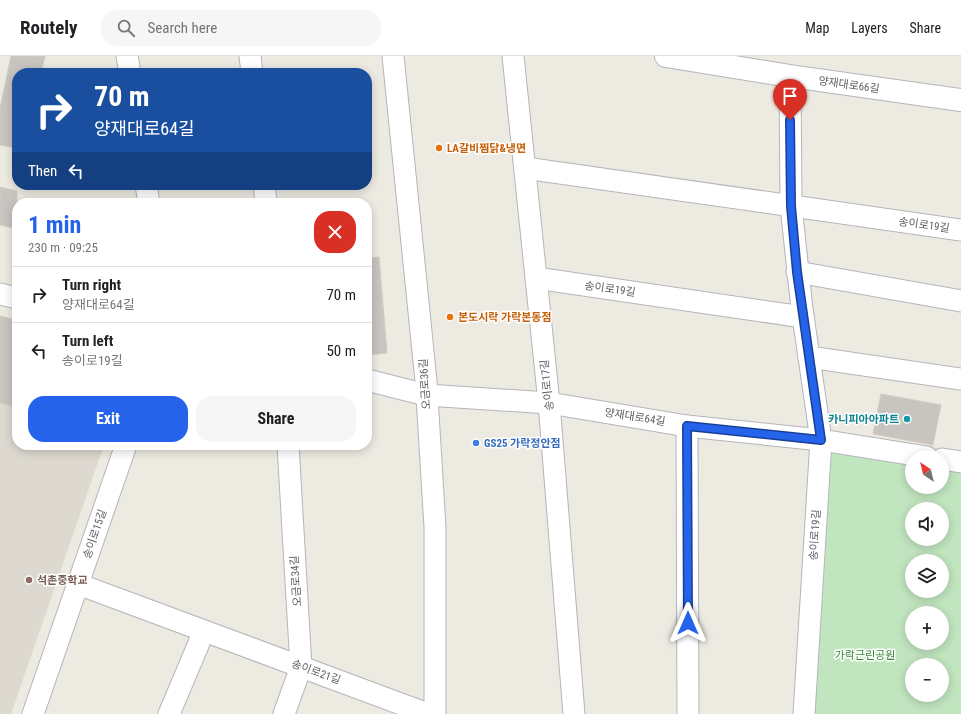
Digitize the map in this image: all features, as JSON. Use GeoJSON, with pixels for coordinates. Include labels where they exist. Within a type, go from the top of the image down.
{"type":"FeatureCollection","features":[{"type":"Feature","properties":{"kind":"street"},"geometry":{"type":"LineString","coordinates":[[127,56],[129,68]]}},
{"type":"Feature","properties":{"kind":"street"},"geometry":{"type":"LineString","coordinates":[[250,56],[251,68]]}},
{"type":"Feature","properties":{"kind":"street","name":"오금로36길"},"geometry":{"type":"LineString","coordinates":[[393,56],[426,381],[435,527],[435,714]]}},
{"type":"Feature","properties":{"kind":"street","name":"송이로17길"},"geometry":{"type":"LineString","coordinates":[[513,56],[549,403],[574,714]]}},
{"type":"Feature","properties":{"kind":"street","name":"양재대로66길"},"geometry":{"type":"LineString","coordinates":[[666,56],[790,76],[961,100]]}},
{"type":"Feature","properties":{"kind":"street","name":"송이로19길"},"geometry":{"type":"LineString","coordinates":[[790,76],[791,206],[797,272],[821,440],[804,714]]}},
{"type":"Feature","properties":{"kind":"street","name":"송이로19길"},"geometry":{"type":"LineString","coordinates":[[524,168],[961,230]]}},
{"type":"Feature","properties":{"kind":"street"},"geometry":{"type":"LineString","coordinates":[[797,272],[961,301]]}},
{"type":"Feature","properties":{"kind":"street","name":"송이로19길"},"geometry":{"type":"LineString","coordinates":[[536,278],[803,318]]}},
{"type":"Feature","properties":{"kind":"street"},"geometry":{"type":"LineString","coordinates":[[0,294],[12,297]]}},
{"type":"Feature","properties":{"kind":"street"},"geometry":{"type":"LineString","coordinates":[[809,357],[961,379]]}},
{"type":"Feature","properties":{"kind":"street","name":"양재대로64길"},"geometry":{"type":"LineString","coordinates":[[372,381],[426,395],[549,403],[687,426],[821,440],[905,453]]}},
{"type":"Feature","properties":{"kind":"street"},"geometry":{"type":"LineString","coordinates":[[687,426],[688,714]]}},
{"type":"Feature","properties":{"kind":"street","name":"송이로15길"},"geometry":{"type":"LineString","coordinates":[[33,714],[124,450]]}},
{"type":"Feature","properties":{"kind":"street","name":"오금로34길"},"geometry":{"type":"LineString","coordinates":[[284,714],[301,667],[288,450]]}},
{"type":"Feature","properties":{"kind":"street"},"geometry":{"type":"LineString","coordinates":[[949,460],[961,462]]}},
{"type":"Feature","properties":{"kind":"street","name":"송이로21길"},"geometry":{"type":"LineString","coordinates":[[78,584],[428,714]]}},
{"type":"Feature","properties":{"kind":"street"},"geometry":{"type":"LineString","coordinates":[[169,714],[204,630]]}},
{"type":"Feature","properties":{"kind":"shaded area","name":"석촌중학교"},"geometry":{"type":"Polygon","coordinates":[[[0,323],[12,326],[12,450],[102,450],[11,714],[0,714],[0,323]]]}},
{"type":"Feature","properties":{"kind":"green space","name":"가락근린공원"},"geometry":{"type":"Polygon","coordinates":[[[829,450],[905,464],[905,494],[949,494],[949,471],[961,473],[961,714],[813,714],[829,450]]]}},
{"type":"Feature","properties":{"kind":"building"},"geometry":{"type":"Polygon","coordinates":[[[11,56],[45,56],[42,68],[12,68],[12,147],[0,145],[0,108],[11,56]]]}},
{"type":"Feature","properties":{"kind":"building"},"geometry":{"type":"Polygon","coordinates":[[[0,187],[17,191],[17,198],[12,198],[12,228],[0,225],[0,187]]]}},
{"type":"Feature","properties":{"kind":"building"},"geometry":{"type":"Polygon","coordinates":[[[379,257],[387,353],[372,354],[372,258],[379,257]]]}},
{"type":"Feature","properties":{"kind":"building"},"geometry":{"type":"Polygon","coordinates":[[[0,316],[12,319],[12,406],[0,403],[0,316]]]}},
{"type":"Feature","properties":{"kind":"building","name":"카니피아아파트"},"geometry":{"type":"Polygon","coordinates":[[[881,394],[941,405],[933,445],[873,434],[881,394]]]}},
{"type":"Feature","properties":{"kind":"place","name":"LA갈비찜닭&냉면"},"geometry":{"type":"Point","coordinates":[439,148]}},
{"type":"Feature","properties":{"kind":"place","name":"본도시락 가락본동점"},"geometry":{"type":"Point","coordinates":[450,317]}},
{"type":"Feature","properties":{"kind":"place","name":"카니피아아파트"},"geometry":{"type":"Point","coordinates":[907,419]}},
{"type":"Feature","properties":{"kind":"place","name":"GS25 가락정안점"},"geometry":{"type":"Point","coordinates":[476,443]}},
{"type":"Feature","properties":{"kind":"place","name":"석촌중학교"},"geometry":{"type":"Point","coordinates":[29,580]}},
{"type":"Feature","properties":{"kind":"route"},"geometry":{"type":"LineString","coordinates":[[688,623],[687,426],[821,440],[797,272],[791,206],[790,120]]}}]}
